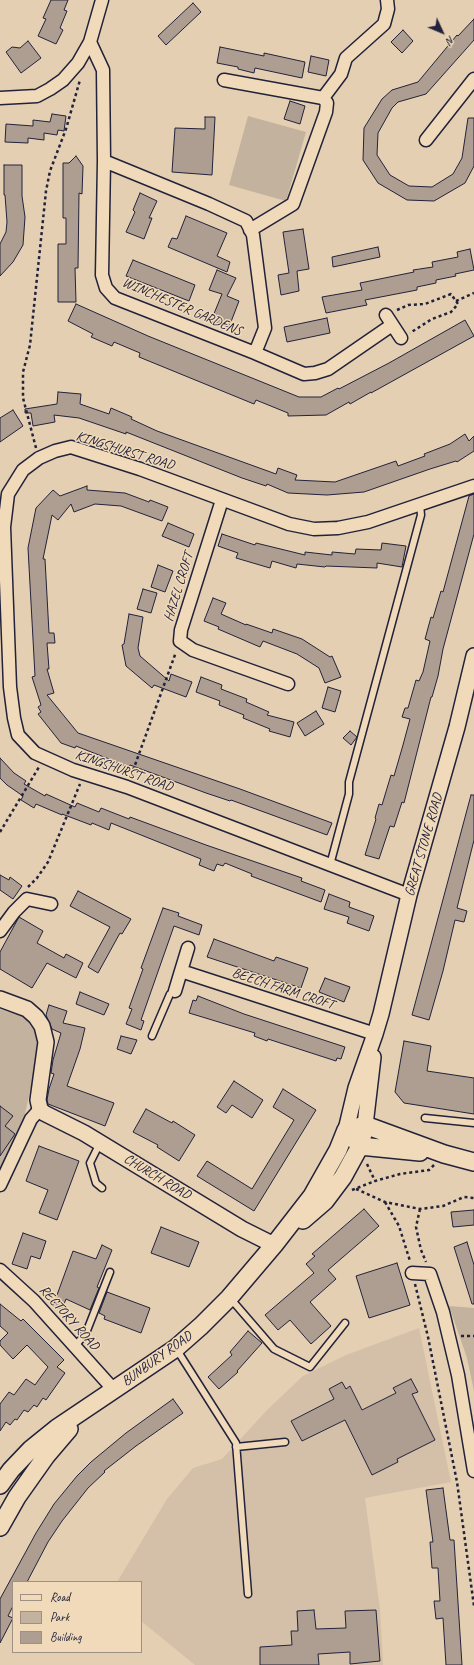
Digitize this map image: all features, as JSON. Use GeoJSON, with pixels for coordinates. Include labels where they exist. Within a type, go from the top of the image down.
{"type":"FeatureCollection","features":[{"type":"Feature","properties":{"kind":"main road"},"geometry":{"type":"LineString","coordinates":[[346,1130],[365,1125],[444,1154],[474,1162]]}},
{"type":"Feature","properties":{"kind":"main road"},"geometry":{"type":"LineString","coordinates":[[274,1245],[325,1201],[346,1172],[360,1146],[365,1125]]}},
{"type":"Feature","properties":{"kind":"main road"},"geometry":{"type":"LineString","coordinates":[[346,1130],[360,1146],[444,1154]]}},
{"type":"Feature","properties":{"kind":"main road"},"geometry":{"type":"LineString","coordinates":[[274,1245],[312,1196],[338,1150],[346,1130]]}},
{"type":"Feature","properties":{"kind":"main road","name":"BUNBURY ROAD"},"geometry":{"type":"LineString","coordinates":[[0,1485],[11,1470],[31,1450],[57,1428],[176,1348],[201,1326],[229,1297],[274,1245]]}},
{"type":"Feature","properties":{"kind":"main road","name":"BUNBURY ROAD"},"geometry":{"type":"LineString","coordinates":[[0,1527],[17,1497],[46,1456],[81,1413]]}},
{"type":"Feature","properties":{"kind":"street"},"geometry":{"type":"LineString","coordinates":[[0,98],[37,96],[62,80],[78,63],[90,42],[102,0]]}},
{"type":"Feature","properties":{"kind":"street"},"geometry":{"type":"LineString","coordinates":[[323,98],[341,74],[346,58],[384,24],[388,9],[387,0]]}},
{"type":"Feature","properties":{"kind":"street","name":"WINCHESTER GARDENS"},"geometry":{"type":"LineString","coordinates":[[90,42],[103,70],[104,161],[102,275],[106,288],[116,298],[304,374],[315,373],[328,369],[392,326]]}},
{"type":"Feature","properties":{"kind":"street"},"geometry":{"type":"LineString","coordinates":[[426,140],[474,79]]}},
{"type":"Feature","properties":{"kind":"street"},"geometry":{"type":"LineString","coordinates":[[104,161],[209,204],[246,221],[250,230],[293,204],[326,112],[327,103],[323,98],[224,80]]}},
{"type":"Feature","properties":{"kind":"street","name":"WINCHESTER GARDENS"},"geometry":{"type":"LineString","coordinates":[[250,230],[253,235],[266,328],[255,353]]}},
{"type":"Feature","properties":{"kind":"street"},"geometry":{"type":"LineString","coordinates":[[386,315],[401,338]]}},
{"type":"Feature","properties":{"kind":"street","name":"KINGSHURST ROAD"},"geometry":{"type":"LineString","coordinates":[[410,895],[127,786],[84,773],[35,753],[18,735],[10,687],[4,527],[8,494],[24,470],[39,458],[55,451],[70,447],[140,469],[289,524],[314,529],[338,528],[368,522],[474,486]]}},
{"type":"Feature","properties":{"kind":"street","name":"HAZEL CROFT"},"geometry":{"type":"LineString","coordinates":[[222,500],[181,630],[180,641],[193,650],[288,684]]}},
{"type":"Feature","properties":{"kind":"street","name":"GREAT STONE ROAD"},"geometry":{"type":"LineString","coordinates":[[346,1130],[356,1088],[375,1034],[410,895],[457,727],[474,656]]}},
{"type":"Feature","properties":{"kind":"street"},"geometry":{"type":"LineString","coordinates":[[0,931],[14,912],[27,899],[51,904]]}},
{"type":"Feature","properties":{"kind":"street"},"geometry":{"type":"LineString","coordinates":[[175,991],[188,948]]}},
{"type":"Feature","properties":{"kind":"street","name":"BEECH FARM CROFT"},"geometry":{"type":"LineString","coordinates":[[181,971],[375,1034]]}},
{"type":"Feature","properties":{"kind":"street"},"geometry":{"type":"LineString","coordinates":[[0,999],[27,1009],[36,1017],[42,1026],[46,1042],[39,1089],[40,1109],[31,1119],[0,1185]]}},
{"type":"Feature","properties":{"kind":"street","name":"GREAT STONE ROAD"},"geometry":{"type":"LineString","coordinates":[[365,1125],[375,1034]]}},
{"type":"Feature","properties":{"kind":"street","name":"CHURCH ROAD"},"geometry":{"type":"LineString","coordinates":[[40,1109],[54,1119],[84,1133],[242,1229],[274,1245]]}},
{"type":"Feature","properties":{"kind":"street","name":"RECTORY ROAD"},"geometry":{"type":"LineString","coordinates":[[0,1270],[34,1301],[114,1390]]}},
{"type":"Feature","properties":{"kind":"street"},"geometry":{"type":"LineString","coordinates":[[412,1272],[430,1274],[443,1312],[458,1375],[474,1471]]}},
{"type":"Feature","properties":{"kind":"lane"},"geometry":{"type":"LineString","coordinates":[[330,865],[349,794],[349,782],[421,515],[420,505]]}},
{"type":"Feature","properties":{"kind":"lane"},"geometry":{"type":"LineString","coordinates":[[152,1036],[170,994],[175,991]]}},
{"type":"Feature","properties":{"kind":"lane"},"geometry":{"type":"LineString","coordinates":[[425,1118],[474,1123]]}},
{"type":"Feature","properties":{"kind":"lane"},"geometry":{"type":"LineString","coordinates":[[100,1143],[90,1163],[96,1183],[102,1188]]}},
{"type":"Feature","properties":{"kind":"lane"},"geometry":{"type":"LineString","coordinates":[[75,1346],[86,1333],[110,1272]]}},
{"type":"Feature","properties":{"kind":"lane"},"geometry":{"type":"LineString","coordinates":[[229,1297],[274,1349],[310,1367],[345,1323]]}},
{"type":"Feature","properties":{"kind":"lane"},"geometry":{"type":"LineString","coordinates":[[176,1348],[234,1440],[236,1447],[248,1594]]}},
{"type":"Feature","properties":{"kind":"lane"},"geometry":{"type":"LineString","coordinates":[[236,1447],[285,1442]]}},
{"type":"Feature","properties":{"kind":"path"},"geometry":{"type":"LineString","coordinates":[[39,458],[23,398],[23,372],[30,345],[46,191],[50,170],[68,122],[81,75]]}},
{"type":"Feature","properties":{"kind":"path"},"geometry":{"type":"LineString","coordinates":[[456,301],[474,293]]}},
{"type":"Feature","properties":{"kind":"path"},"geometry":{"type":"LineString","coordinates":[[386,315],[408,304],[425,304],[451,294],[458,304],[451,312],[432,319],[401,338]]}},
{"type":"Feature","properties":{"kind":"path"},"geometry":{"type":"LineString","coordinates":[[127,786],[180,641]]}},
{"type":"Feature","properties":{"kind":"path"},"geometry":{"type":"LineString","coordinates":[[0,832],[45,757]]}},
{"type":"Feature","properties":{"kind":"path"},"geometry":{"type":"LineString","coordinates":[[27,899],[20,894],[37,878],[48,862],[84,773]]}},
{"type":"Feature","properties":{"kind":"path"},"geometry":{"type":"LineString","coordinates":[[444,1154],[429,1170],[400,1174],[375,1181],[356,1189],[385,1202],[420,1209],[443,1206],[464,1197],[474,1198]]}},
{"type":"Feature","properties":{"kind":"path"},"geometry":{"type":"LineString","coordinates":[[366,1164],[375,1181]]}},
{"type":"Feature","properties":{"kind":"path"},"geometry":{"type":"LineString","coordinates":[[385,1202],[399,1226],[407,1250],[428,1337],[457,1482],[474,1606]]}},
{"type":"Feature","properties":{"kind":"path"},"geometry":{"type":"LineString","coordinates":[[420,1209],[416,1227],[421,1250],[430,1274]]}},
{"type":"Feature","properties":{"kind":"shaded area"},"geometry":{"type":"Polygon","coordinates":[[[419,1328],[451,1482],[365,1498],[380,1609],[383,1665],[319,1665],[318,1654],[350,1652],[351,1664],[380,1661],[376,1610],[346,1611],[346,1628],[316,1629],[314,1610],[298,1611],[298,1631],[291,1631],[292,1645],[260,1647],[260,1665],[195,1665],[142,1622],[142,1581],[118,1581],[167,1499],[193,1468],[222,1459],[268,1409],[303,1376],[346,1355],[419,1328]],[[411,1379],[394,1388],[396,1393],[362,1410],[351,1386],[346,1389],[342,1382],[329,1389],[334,1399],[291,1420],[302,1441],[345,1420],[372,1475],[398,1462],[390,1444],[408,1453],[435,1440],[412,1394],[417,1391],[411,1379]]]}},
{"type":"Feature","properties":{"kind":"green space"},"geometry":{"type":"Polygon","coordinates":[[[248,116],[306,132],[286,201],[229,185],[248,116]]]}},
{"type":"Feature","properties":{"kind":"green space"},"geometry":{"type":"Polygon","coordinates":[[[0,1009],[28,1019],[37,1030],[40,1046],[23,1123],[0,1173],[0,1009]]]}},
{"type":"Feature","properties":{"kind":"green space"},"geometry":{"type":"Polygon","coordinates":[[[449,1306],[474,1308],[474,1391],[467,1358],[449,1306]]]}},
{"type":"Feature","properties":{"kind":"building"},"geometry":{"type":"Polygon","coordinates":[[[51,0],[68,0],[64,10],[67,11],[60,28],[63,30],[56,44],[38,36],[46,19],[43,18],[51,0]]]}},
{"type":"Feature","properties":{"kind":"building"},"geometry":{"type":"Polygon","coordinates":[[[193,3],[201,12],[166,45],[158,36],[193,3]]]}},
{"type":"Feature","properties":{"kind":"building"},"geometry":{"type":"Polygon","coordinates":[[[474,19],[474,40],[426,94],[398,102],[392,108],[378,133],[377,155],[390,175],[409,186],[432,187],[453,174],[462,158],[468,118],[474,118],[474,166],[465,183],[434,201],[407,200],[378,183],[363,160],[364,128],[382,99],[392,90],[418,82],[457,35],[458,36],[474,19]]]}},
{"type":"Feature","properties":{"kind":"building"},"geometry":{"type":"Polygon","coordinates":[[[403,30],[413,41],[402,53],[391,42],[403,30]]]}},
{"type":"Feature","properties":{"kind":"building"},"geometry":{"type":"Polygon","coordinates":[[[28,41],[41,58],[21,73],[6,52],[12,47],[20,48],[28,41]]]}},
{"type":"Feature","properties":{"kind":"building"},"geometry":{"type":"Polygon","coordinates":[[[220,47],[264,56],[264,53],[305,62],[302,78],[255,68],[254,73],[238,69],[238,67],[217,63],[220,47]]]}},
{"type":"Feature","properties":{"kind":"building"},"geometry":{"type":"Polygon","coordinates":[[[311,56],[329,60],[326,76],[308,72],[311,56]]]}},
{"type":"Feature","properties":{"kind":"building"},"geometry":{"type":"Polygon","coordinates":[[[290,101],[305,106],[300,124],[284,119],[290,101]]]}},
{"type":"Feature","properties":{"kind":"building"},"geometry":{"type":"Polygon","coordinates":[[[52,114],[66,116],[64,131],[58,130],[57,135],[44,133],[44,140],[28,138],[28,143],[5,142],[6,124],[33,126],[33,120],[50,122],[52,114]]]}},
{"type":"Feature","properties":{"kind":"building"},"geometry":{"type":"Polygon","coordinates":[[[205,117],[215,117],[212,175],[172,172],[175,128],[205,129],[205,117]]]}},
{"type":"Feature","properties":{"kind":"building"},"geometry":{"type":"Polygon","coordinates":[[[76,156],[83,166],[82,194],[79,193],[78,268],[75,268],[76,302],[58,302],[58,244],[66,244],[66,218],[63,218],[63,163],[69,163],[76,156]]]}},
{"type":"Feature","properties":{"kind":"building"},"geometry":{"type":"Polygon","coordinates":[[[4,165],[22,165],[22,196],[25,217],[23,245],[13,262],[0,276],[0,244],[6,232],[7,222],[4,195],[4,165]]]}},
{"type":"Feature","properties":{"kind":"building"},"geometry":{"type":"Polygon","coordinates":[[[140,193],[157,201],[149,218],[152,218],[144,239],[126,232],[135,212],[133,210],[140,193]]]}},
{"type":"Feature","properties":{"kind":"building"},"geometry":{"type":"Polygon","coordinates":[[[186,216],[227,233],[217,256],[230,262],[227,272],[168,247],[172,238],[177,239],[186,216]]]}},
{"type":"Feature","properties":{"kind":"building"},"geometry":{"type":"Polygon","coordinates":[[[303,229],[309,269],[297,271],[299,291],[281,295],[278,275],[289,273],[283,232],[303,229]]]}},
{"type":"Feature","properties":{"kind":"building"},"geometry":{"type":"Polygon","coordinates":[[[378,247],[380,257],[333,267],[332,257],[378,247]]]}},
{"type":"Feature","properties":{"kind":"building"},"geometry":{"type":"Polygon","coordinates":[[[470,249],[474,270],[455,274],[456,276],[436,280],[436,283],[417,287],[417,290],[365,300],[367,305],[326,313],[322,297],[362,290],[360,283],[414,272],[413,270],[433,267],[432,262],[458,257],[457,252],[470,249]]]}},
{"type":"Feature","properties":{"kind":"building"},"geometry":{"type":"Polygon","coordinates":[[[133,260],[195,285],[189,301],[126,276],[133,260]]]}},
{"type":"Feature","properties":{"kind":"building"},"geometry":{"type":"Polygon","coordinates":[[[217,270],[236,278],[227,296],[239,301],[229,327],[211,321],[222,294],[209,290],[217,270]]]}},
{"type":"Feature","properties":{"kind":"building"},"geometry":{"type":"Polygon","coordinates":[[[76,304],[148,336],[299,397],[321,397],[338,388],[339,389],[389,363],[465,320],[474,336],[371,393],[350,404],[349,402],[326,415],[288,416],[288,413],[256,400],[254,404],[139,357],[140,353],[114,342],[112,346],[91,337],[93,334],[68,321],[76,304]]]}},
{"type":"Feature","properties":{"kind":"building"},"geometry":{"type":"Polygon","coordinates":[[[327,318],[330,333],[287,342],[284,327],[327,318]]]}},
{"type":"Feature","properties":{"kind":"building"},"geometry":{"type":"Polygon","coordinates":[[[58,392],[81,394],[80,404],[109,414],[111,408],[132,417],[131,419],[157,431],[276,474],[278,468],[297,475],[295,480],[335,482],[396,461],[398,466],[425,456],[424,454],[450,444],[465,434],[469,441],[474,436],[474,451],[457,462],[456,461],[430,469],[364,492],[327,495],[288,493],[267,484],[266,486],[242,478],[126,432],[126,434],[79,418],[54,415],[55,422],[33,426],[31,413],[25,413],[25,409],[57,404],[58,392]]]}},
{"type":"Feature","properties":{"kind":"building"},"geometry":{"type":"Polygon","coordinates":[[[13,410],[23,426],[0,442],[0,418],[13,410]]]}},
{"type":"Feature","properties":{"kind":"building"},"geometry":{"type":"Polygon","coordinates":[[[87,486],[87,490],[125,493],[168,507],[162,521],[121,506],[95,504],[74,512],[71,504],[58,520],[52,515],[43,559],[45,559],[49,633],[54,633],[55,643],[47,643],[49,669],[47,669],[54,693],[47,695],[78,733],[240,789],[332,823],[327,835],[130,765],[129,767],[108,760],[109,759],[76,746],[75,748],[61,743],[38,714],[41,712],[38,707],[41,705],[32,677],[35,676],[28,548],[36,508],[53,490],[60,496],[87,486]]]}},
{"type":"Feature","properties":{"kind":"building"},"geometry":{"type":"Polygon","coordinates":[[[474,494],[474,534],[443,649],[438,676],[431,697],[404,803],[402,802],[394,827],[390,826],[379,859],[365,855],[379,804],[382,805],[391,775],[394,776],[403,745],[410,719],[402,717],[405,708],[408,708],[416,680],[419,681],[423,672],[430,641],[425,639],[431,617],[433,618],[441,591],[443,592],[469,496],[474,494]]]}},
{"type":"Feature","properties":{"kind":"building"},"geometry":{"type":"Polygon","coordinates":[[[168,523],[194,534],[189,547],[162,536],[168,523]]]}},
{"type":"Feature","properties":{"kind":"building"},"geometry":{"type":"Polygon","coordinates":[[[222,534],[255,545],[256,543],[305,555],[305,552],[332,555],[332,552],[355,554],[356,549],[381,550],[382,543],[406,546],[402,567],[377,563],[377,568],[325,567],[297,564],[296,568],[272,561],[270,568],[236,558],[238,553],[218,546],[222,534]]]}},
{"type":"Feature","properties":{"kind":"building"},"geometry":{"type":"Polygon","coordinates":[[[158,565],[173,571],[165,592],[151,587],[158,565]]]}},
{"type":"Feature","properties":{"kind":"building"},"geometry":{"type":"Polygon","coordinates":[[[143,589],[157,593],[151,613],[137,609],[143,589]]]}},
{"type":"Feature","properties":{"kind":"building"},"geometry":{"type":"Polygon","coordinates":[[[213,598],[226,603],[221,614],[246,625],[272,633],[273,629],[302,639],[330,657],[332,656],[341,677],[325,683],[319,668],[297,654],[263,641],[260,647],[218,629],[219,627],[204,621],[213,598]]]}},
{"type":"Feature","properties":{"kind":"building"},"geometry":{"type":"Polygon","coordinates":[[[129,614],[143,617],[138,648],[140,656],[169,681],[171,674],[192,682],[186,697],[154,685],[152,688],[126,666],[122,645],[124,644],[129,614]]]}},
{"type":"Feature","properties":{"kind":"building"},"geometry":{"type":"Polygon","coordinates":[[[201,677],[222,685],[221,689],[247,699],[246,702],[269,712],[267,715],[294,722],[290,737],[269,731],[270,729],[243,718],[244,715],[219,705],[220,701],[196,692],[201,677]]]}},
{"type":"Feature","properties":{"kind":"building"},"geometry":{"type":"Polygon","coordinates":[[[328,687],[341,691],[335,712],[322,708],[328,687]]]}},
{"type":"Feature","properties":{"kind":"building"},"geometry":{"type":"Polygon","coordinates":[[[316,711],[324,724],[305,736],[297,723],[316,711]]]}},
{"type":"Feature","properties":{"kind":"building"},"geometry":{"type":"Polygon","coordinates":[[[350,731],[357,737],[351,745],[343,738],[350,731]]]}},
{"type":"Feature","properties":{"kind":"building"},"geometry":{"type":"Polygon","coordinates":[[[0,758],[14,773],[26,781],[24,784],[45,796],[46,794],[75,807],[77,803],[99,812],[101,808],[129,819],[130,817],[302,878],[301,881],[325,890],[321,902],[251,876],[252,874],[225,863],[223,866],[217,864],[214,871],[199,865],[201,859],[111,823],[109,830],[92,823],[91,825],[62,815],[36,804],[34,808],[21,800],[23,796],[0,778],[0,758]]]}},
{"type":"Feature","properties":{"kind":"building"},"geometry":{"type":"Polygon","coordinates":[[[471,795],[474,795],[474,840],[457,908],[467,911],[464,922],[455,920],[443,971],[429,1020],[412,1015],[471,795]]]}},
{"type":"Feature","properties":{"kind":"building"},"geometry":{"type":"Polygon","coordinates":[[[0,875],[9,880],[10,877],[22,886],[13,899],[0,890],[0,875]]]}},
{"type":"Feature","properties":{"kind":"building"},"geometry":{"type":"Polygon","coordinates":[[[78,891],[131,919],[122,934],[120,933],[98,973],[88,967],[110,927],[70,906],[78,891]]]}},
{"type":"Feature","properties":{"kind":"building"},"geometry":{"type":"Polygon","coordinates":[[[329,894],[350,902],[349,907],[374,916],[369,931],[347,923],[349,917],[324,909],[329,894]]]}},
{"type":"Feature","properties":{"kind":"building"},"geometry":{"type":"Polygon","coordinates":[[[163,908],[179,913],[178,916],[202,925],[199,935],[174,926],[141,1020],[144,1021],[141,1030],[126,1024],[132,1009],[129,1008],[143,969],[141,968],[163,908]]]}},
{"type":"Feature","properties":{"kind":"building"},"geometry":{"type":"Polygon","coordinates":[[[19,917],[43,931],[37,943],[64,958],[66,954],[83,963],[76,978],[47,963],[32,988],[0,969],[0,952],[19,917]]]}},
{"type":"Feature","properties":{"kind":"building"},"geometry":{"type":"Polygon","coordinates":[[[214,939],[274,961],[276,957],[308,968],[301,988],[207,957],[214,939]]]}},
{"type":"Feature","properties":{"kind":"building"},"geometry":{"type":"Polygon","coordinates":[[[325,978],[350,987],[344,1002],[319,992],[325,978]]]}},
{"type":"Feature","properties":{"kind":"building"},"geometry":{"type":"Polygon","coordinates":[[[80,992],[109,1004],[104,1015],[76,1004],[80,992]]]}},
{"type":"Feature","properties":{"kind":"building"},"geometry":{"type":"Polygon","coordinates":[[[198,996],[244,1014],[345,1047],[341,1059],[337,1058],[336,1061],[268,1039],[267,1041],[254,1036],[255,1033],[189,1013],[193,1000],[196,1001],[198,996]]]}},
{"type":"Feature","properties":{"kind":"building"},"geometry":{"type":"Polygon","coordinates":[[[49,1005],[67,1011],[63,1023],[85,1028],[80,1049],[67,1086],[114,1103],[105,1126],[48,1104],[47,1100],[49,1089],[54,1074],[51,1073],[53,1060],[61,1033],[52,1029],[46,1015],[49,1005]]]}},
{"type":"Feature","properties":{"kind":"building"},"geometry":{"type":"Polygon","coordinates":[[[121,1036],[137,1040],[131,1054],[117,1049],[121,1036]]]}},
{"type":"Feature","properties":{"kind":"building"},"geometry":{"type":"Polygon","coordinates":[[[404,1041],[431,1046],[427,1071],[474,1078],[474,1114],[404,1103],[395,1092],[404,1041]]]}},
{"type":"Feature","properties":{"kind":"building"},"geometry":{"type":"Polygon","coordinates":[[[234,1081],[263,1100],[252,1118],[232,1105],[226,1113],[217,1107],[234,1081]]]}},
{"type":"Feature","properties":{"kind":"building"},"geometry":{"type":"Polygon","coordinates":[[[283,1089],[316,1110],[254,1211],[197,1176],[207,1161],[252,1189],[294,1120],[273,1107],[283,1089]]]}},
{"type":"Feature","properties":{"kind":"building"},"geometry":{"type":"Polygon","coordinates":[[[0,1106],[13,1116],[5,1126],[15,1134],[0,1156],[0,1106]]]}},
{"type":"Feature","properties":{"kind":"building"},"geometry":{"type":"Polygon","coordinates":[[[146,1109],[172,1123],[173,1121],[195,1135],[179,1161],[157,1147],[158,1145],[133,1132],[146,1109]]]}},
{"type":"Feature","properties":{"kind":"building"},"geometry":{"type":"Polygon","coordinates":[[[39,1146],[79,1161],[57,1220],[39,1213],[48,1190],[26,1181],[39,1146]]]}},
{"type":"Feature","properties":{"kind":"building"},"geometry":{"type":"Polygon","coordinates":[[[364,1209],[379,1226],[328,1270],[336,1279],[310,1302],[331,1326],[311,1344],[290,1320],[278,1330],[265,1315],[314,1273],[306,1264],[315,1256],[312,1254],[364,1209]]]}},
{"type":"Feature","properties":{"kind":"building"},"geometry":{"type":"Polygon","coordinates":[[[474,1210],[474,1225],[453,1227],[451,1212],[474,1210]]]}},
{"type":"Feature","properties":{"kind":"building"},"geometry":{"type":"Polygon","coordinates":[[[161,1227],[199,1242],[189,1267],[151,1253],[161,1227]]]}},
{"type":"Feature","properties":{"kind":"building"},"geometry":{"type":"Polygon","coordinates":[[[23,1233],[46,1241],[40,1259],[31,1256],[27,1269],[12,1264],[23,1233]]]}},
{"type":"Feature","properties":{"kind":"building"},"geometry":{"type":"Polygon","coordinates":[[[467,1242],[474,1265],[474,1304],[472,1304],[454,1247],[467,1242]]]}},
{"type":"Feature","properties":{"kind":"building"},"geometry":{"type":"Polygon","coordinates":[[[102,1245],[112,1250],[97,1287],[99,1288],[90,1310],[66,1299],[62,1309],[53,1306],[73,1251],[96,1259],[102,1245]]]}},
{"type":"Feature","properties":{"kind":"building"},"geometry":{"type":"Polygon","coordinates":[[[397,1263],[410,1305],[369,1318],[356,1276],[397,1263]]]}},
{"type":"Feature","properties":{"kind":"building"},"geometry":{"type":"Polygon","coordinates":[[[107,1292],[150,1308],[141,1333],[104,1319],[105,1316],[99,1313],[107,1292]]]}},
{"type":"Feature","properties":{"kind":"building"},"geometry":{"type":"Polygon","coordinates":[[[0,1304],[21,1321],[23,1319],[64,1360],[57,1367],[65,1373],[46,1400],[43,1398],[37,1407],[34,1405],[28,1412],[24,1410],[17,1420],[15,1419],[10,1425],[6,1422],[0,1431],[0,1404],[9,1392],[14,1395],[26,1379],[35,1385],[48,1367],[27,1345],[13,1359],[0,1345],[0,1341],[8,1333],[0,1326],[0,1304]]]}},
{"type":"Feature","properties":{"kind":"building"},"geometry":{"type":"Polygon","coordinates":[[[248,1331],[262,1343],[237,1371],[238,1372],[219,1389],[208,1377],[232,1355],[230,1352],[248,1331]]]}},
{"type":"Feature","properties":{"kind":"building"},"geometry":{"type":"Polygon","coordinates":[[[411,1379],[418,1392],[412,1394],[435,1440],[397,1459],[398,1462],[372,1475],[345,1420],[302,1441],[291,1421],[334,1399],[329,1389],[342,1382],[346,1389],[350,1386],[362,1410],[396,1393],[393,1388],[411,1379]]]}},
{"type":"Feature","properties":{"kind":"building"},"geometry":{"type":"Polygon","coordinates":[[[173,1399],[183,1413],[136,1446],[104,1471],[105,1472],[88,1488],[62,1521],[48,1542],[28,1581],[12,1581],[12,1608],[8,1616],[12,1618],[12,1620],[0,1643],[0,1599],[36,1533],[54,1504],[77,1476],[91,1462],[126,1433],[173,1399]]]}},
{"type":"Feature","properties":{"kind":"building"},"geometry":{"type":"Polygon","coordinates":[[[443,1488],[450,1540],[454,1540],[462,1665],[446,1665],[443,1618],[436,1619],[434,1601],[440,1601],[438,1568],[432,1568],[430,1542],[433,1542],[426,1490],[443,1488]]]}},
{"type":"Feature","properties":{"kind":"building"},"geometry":{"type":"Polygon","coordinates":[[[314,1610],[316,1629],[346,1628],[345,1611],[376,1610],[380,1661],[350,1664],[350,1652],[318,1654],[319,1665],[260,1665],[260,1647],[292,1645],[291,1631],[298,1631],[297,1611],[314,1610]]]}}]}
